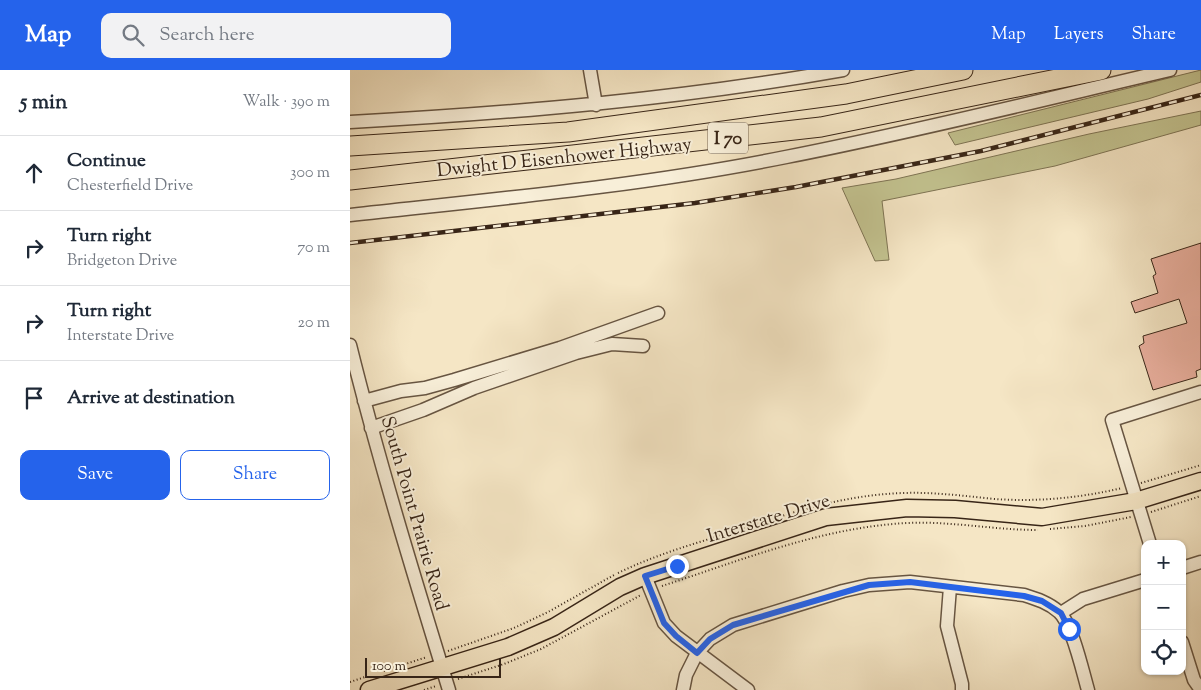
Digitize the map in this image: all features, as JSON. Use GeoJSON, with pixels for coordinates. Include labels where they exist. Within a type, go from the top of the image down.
{"type":"FeatureCollection","features":[{"type":"Feature","properties":{"kind":"highway","name":"Dwight D Eisenhower Highway"},"geometry":{"type":"LineString","coordinates":[[350,146],[568,132],[846,94],[963,70]]}},
{"type":"Feature","properties":{"kind":"highway","name":"Dwight D Eisenhower Highway"},"geometry":{"type":"LineString","coordinates":[[350,180],[821,128],[1101,70]]}},
{"type":"Feature","properties":{"kind":"main road","name":"Interstate Drive"},"geometry":{"type":"LineString","coordinates":[[369,690],[446,680],[508,647],[554,627],[620,587],[648,583],[826,517],[907,508],[955,509],[1042,517],[1139,508],[1201,480]]}},
{"type":"Feature","properties":{"kind":"street"},"geometry":{"type":"LineString","coordinates":[[590,70],[596,105]]}},
{"type":"Feature","properties":{"kind":"street"},"geometry":{"type":"LineString","coordinates":[[350,122],[596,105],[803,74],[843,70]]}},
{"type":"Feature","properties":{"kind":"street"},"geometry":{"type":"LineString","coordinates":[[350,215],[555,192],[768,160],[939,124],[1170,70]]}},
{"type":"Feature","properties":{"kind":"street"},"geometry":{"type":"LineString","coordinates":[[364,401],[454,380],[560,348],[658,313]]}},
{"type":"Feature","properties":{"kind":"street"},"geometry":{"type":"LineString","coordinates":[[371,428],[422,410],[474,388],[576,353],[612,344],[643,346]]}},
{"type":"Feature","properties":{"kind":"street","name":"South Point Prairie Road"},"geometry":{"type":"LineString","coordinates":[[350,346],[371,428],[415,582],[446,680]]}},
{"type":"Feature","properties":{"kind":"street"},"geometry":{"type":"LineString","coordinates":[[1149,540],[1112,420],[1201,392]]}},
{"type":"Feature","properties":{"kind":"street"},"geometry":{"type":"LineString","coordinates":[[1186,567],[1201,562]]}},
{"type":"Feature","properties":{"kind":"street"},"geometry":{"type":"LineString","coordinates":[[1061,613],[1083,599],[1141,581]]}},
{"type":"Feature","properties":{"kind":"street"},"geometry":{"type":"LineString","coordinates":[[683,690],[686,675],[697,653],[710,639],[733,625],[843,591],[869,585],[910,582],[1024,596],[1042,601],[1061,613],[1069,629],[1088,690]]}},
{"type":"Feature","properties":{"kind":"street"},"geometry":{"type":"LineString","coordinates":[[648,583],[664,623],[676,636],[748,690]]}},
{"type":"Feature","properties":{"kind":"street"},"geometry":{"type":"LineString","coordinates":[[950,587],[947,626],[962,690]]}},
{"type":"Feature","properties":{"kind":"street"},"geometry":{"type":"LineString","coordinates":[[1186,655],[1194,680],[1201,690]]}},
{"type":"Feature","properties":{"kind":"path"},"geometry":{"type":"LineString","coordinates":[[1140,483],[1201,465]]}},
{"type":"Feature","properties":{"kind":"path"},"geometry":{"type":"LineString","coordinates":[[1046,530],[1094,524],[1139,508],[1201,496]]}},
{"type":"Feature","properties":{"kind":"path"},"geometry":{"type":"LineString","coordinates":[[424,690],[446,680],[504,664],[541,649],[648,583],[820,535],[856,528],[901,523],[1038,530]]}},
{"type":"Feature","properties":{"kind":"green space"},"geometry":{"type":"Polygon","coordinates":[[[1201,70],[1201,82],[1148,99],[955,145],[948,133],[1201,70]]]}},
{"type":"Feature","properties":{"kind":"green space"},"geometry":{"type":"Polygon","coordinates":[[[1201,111],[1201,125],[1055,166],[882,201],[889,260],[875,261],[842,188],[896,179],[1089,134],[1201,111]]]}},
{"type":"Feature","properties":{"kind":"building"},"geometry":{"type":"Polygon","coordinates":[[[1201,243],[1201,369],[1196,371],[1197,377],[1153,390],[1139,346],[1144,343],[1143,336],[1187,323],[1179,299],[1135,313],[1131,302],[1158,293],[1153,276],[1156,274],[1151,259],[1201,243]]]}},
{"type":"Feature","properties":{"kind":"railway"},"geometry":{"type":"LineString","coordinates":[[350,243],[695,203],[796,187],[981,151],[1201,95]]}},
{"type":"Feature","properties":{"kind":"route"},"geometry":{"type":"LineString","coordinates":[[677,566],[645,576],[664,623],[676,636],[697,653],[710,639],[733,625],[843,591],[869,585],[910,582],[1024,596],[1042,601],[1061,613],[1069,629]]}}]}
